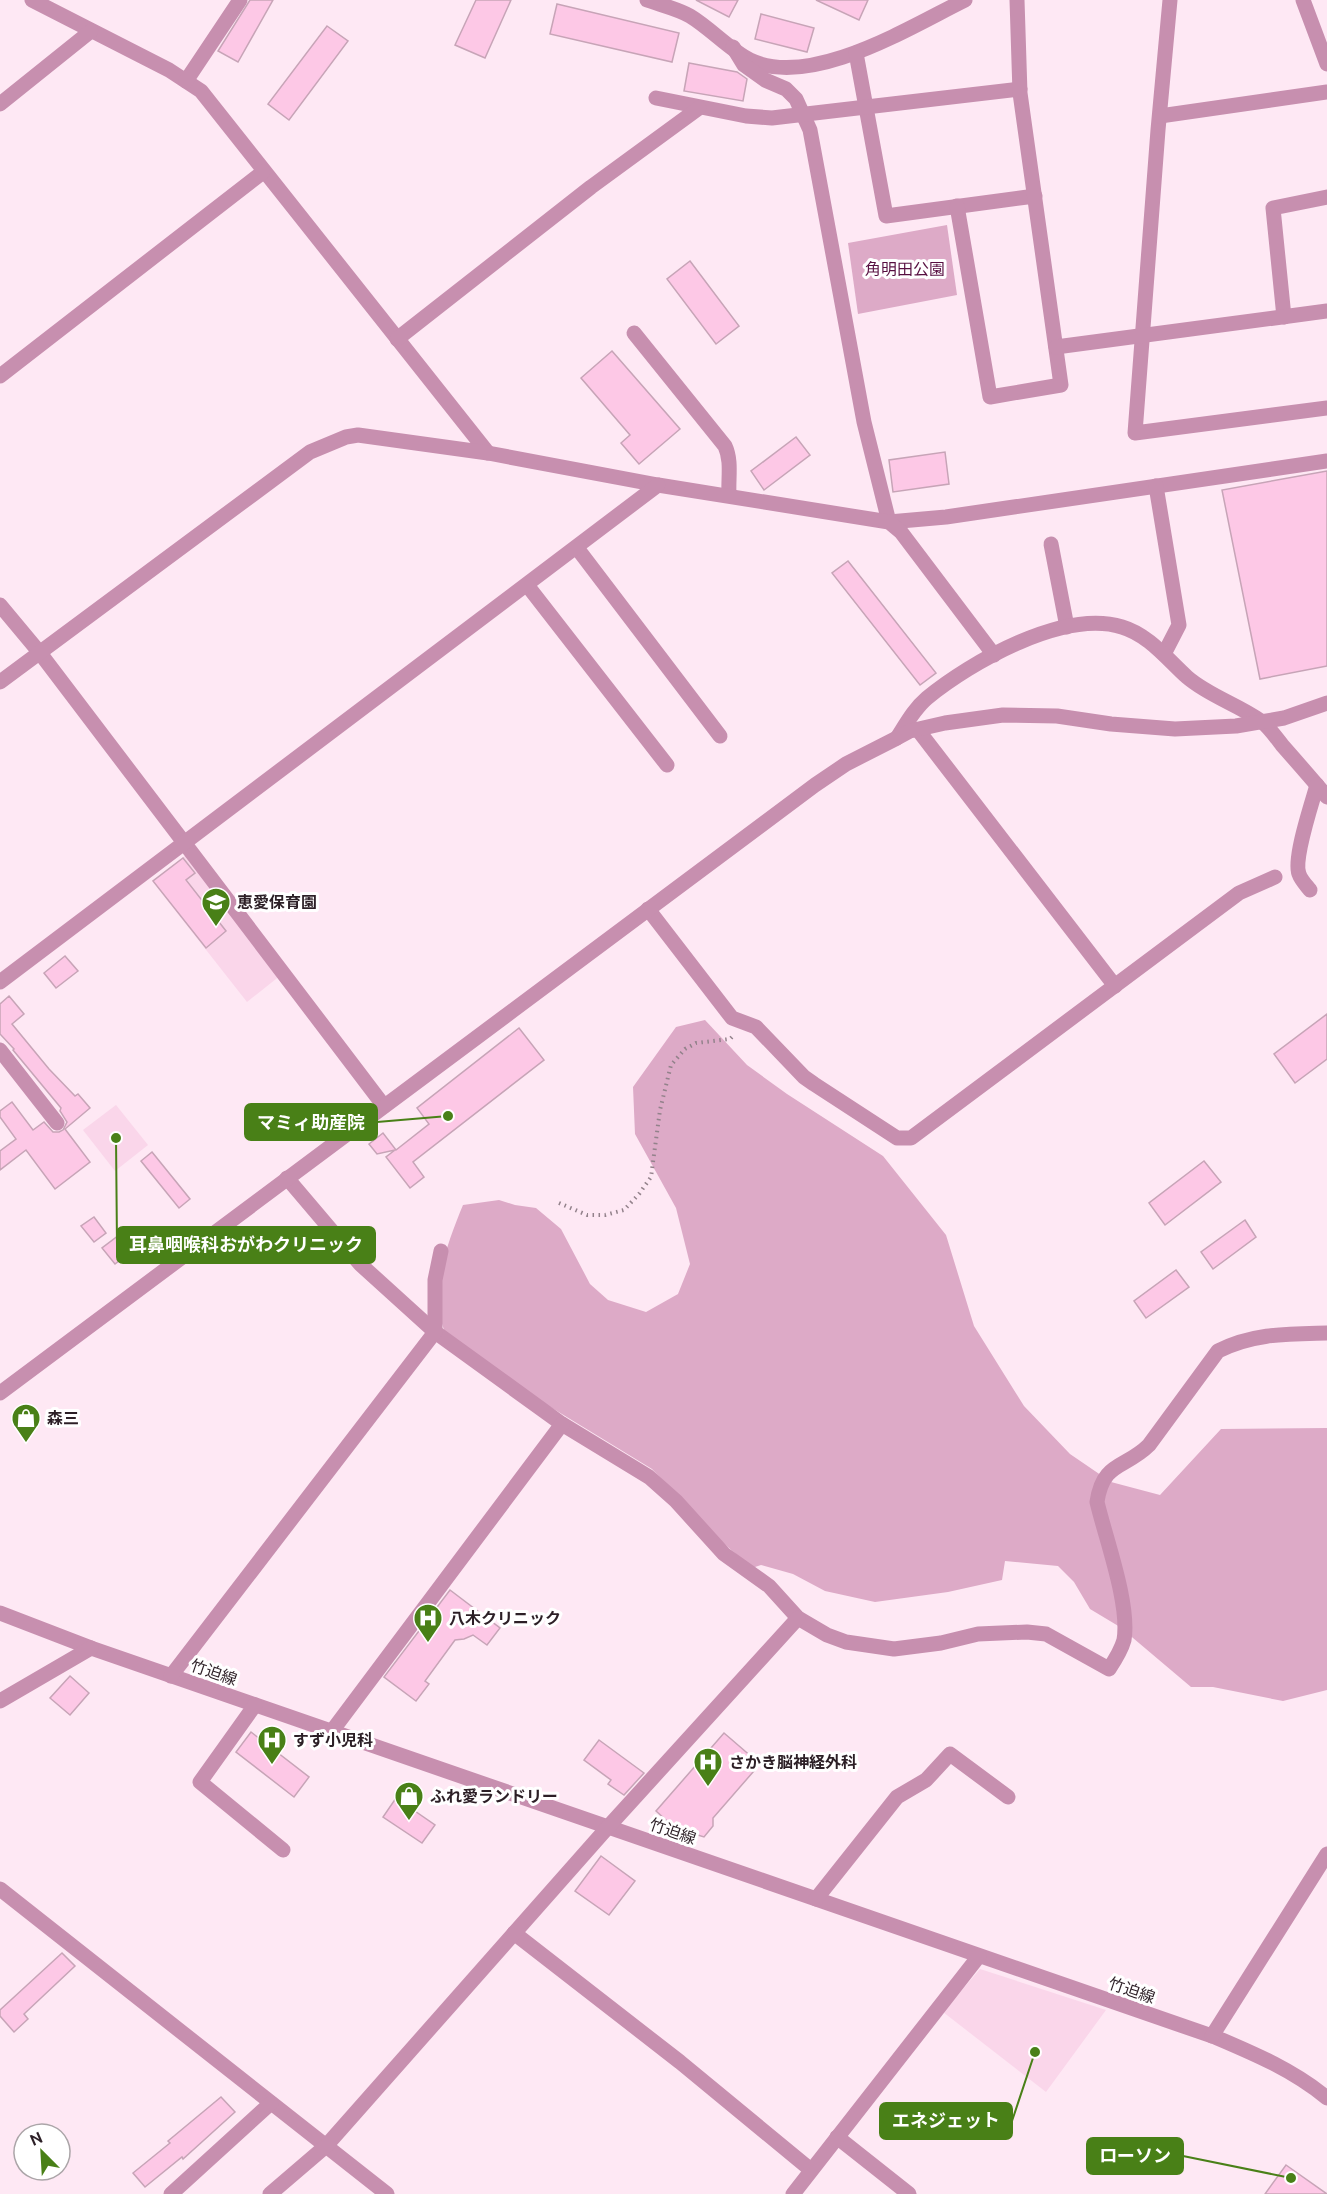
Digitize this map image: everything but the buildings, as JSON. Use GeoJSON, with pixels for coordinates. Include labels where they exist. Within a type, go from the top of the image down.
{"type":"FeatureCollection","features":[{"type":"Feature","properties":{"kind":"street"},"geometry":{"type":"LineString","coordinates":[[32,0],[169,70],[201,91],[488,453]]}},
{"type":"Feature","properties":{"kind":"street"},"geometry":{"type":"LineString","coordinates":[[186,81],[240,0]]}},
{"type":"Feature","properties":{"kind":"street"},"geometry":{"type":"LineString","coordinates":[[647,0],[684,13],[750,60],[789,68],[809,66],[856,53],[965,0]]}},
{"type":"Feature","properties":{"kind":"street"},"geometry":{"type":"LineString","coordinates":[[957,206],[990,397],[1061,385],[1020,89],[1017,0]]}},
{"type":"Feature","properties":{"kind":"street"},"geometry":{"type":"LineString","coordinates":[[1170,0],[1135,432],[1327,408]]}},
{"type":"Feature","properties":{"kind":"street"},"geometry":{"type":"LineString","coordinates":[[1303,0],[1327,64]]}},
{"type":"Feature","properties":{"kind":"street"},"geometry":{"type":"LineString","coordinates":[[0,104],[91,31]]}},
{"type":"Feature","properties":{"kind":"street"},"geometry":{"type":"LineString","coordinates":[[733,47],[744,65],[765,80],[786,89],[796,99],[805,114],[810,130],[864,422],[889,522],[901,532],[994,655]]}},
{"type":"Feature","properties":{"kind":"street"},"geometry":{"type":"LineString","coordinates":[[856,53],[886,216],[1035,196]]}},
{"type":"Feature","properties":{"kind":"street"},"geometry":{"type":"LineString","coordinates":[[656,98],[699,108],[772,118],[1020,89]]}},
{"type":"Feature","properties":{"kind":"street"},"geometry":{"type":"LineString","coordinates":[[1160,116],[1327,92]]}},
{"type":"Feature","properties":{"kind":"street"},"geometry":{"type":"LineString","coordinates":[[397,339],[591,188],[699,108]]}},
{"type":"Feature","properties":{"kind":"street"},"geometry":{"type":"LineString","coordinates":[[0,376],[263,172]]}},
{"type":"Feature","properties":{"kind":"street"},"geometry":{"type":"LineString","coordinates":[[1284,317],[1273,208],[1327,197]]}},
{"type":"Feature","properties":{"kind":"street"},"geometry":{"type":"LineString","coordinates":[[1056,347],[1327,311]]}},
{"type":"Feature","properties":{"kind":"street"},"geometry":{"type":"LineString","coordinates":[[634,333],[725,446],[730,462],[729,495]]}},
{"type":"Feature","properties":{"kind":"street"},"geometry":{"type":"LineString","coordinates":[[0,682],[310,452],[326,444],[358,435],[488,453],[658,485],[889,522],[946,517],[1327,461]]}},
{"type":"Feature","properties":{"kind":"street"},"geometry":{"type":"LineString","coordinates":[[0,982],[658,485]]}},
{"type":"Feature","properties":{"kind":"street"},"geometry":{"type":"LineString","coordinates":[[1156,486],[1179,625],[1164,654]]}},
{"type":"Feature","properties":{"kind":"street"},"geometry":{"type":"LineString","coordinates":[[1051,544],[1067,627]]}},
{"type":"Feature","properties":{"kind":"street"},"geometry":{"type":"LineString","coordinates":[[577,548],[720,736]]}},
{"type":"Feature","properties":{"kind":"street"},"geometry":{"type":"LineString","coordinates":[[527,585],[667,765]]}},
{"type":"Feature","properties":{"kind":"street"},"geometry":{"type":"LineString","coordinates":[[0,605],[40,652],[384,1106]]}},
{"type":"Feature","properties":{"kind":"street"},"geometry":{"type":"LineString","coordinates":[[897,738],[911,715],[926,699],[1026,637],[1067,627],[1104,624],[1122,626],[1139,634],[1212,695],[1263,722],[1322,791],[1304,832],[1298,865],[1298,873],[1310,891]]}},
{"type":"Feature","properties":{"kind":"street"},"geometry":{"type":"LineString","coordinates":[[0,1393],[846,764],[918,730],[945,723],[1003,715],[1057,716],[1111,724],[1175,729],[1236,726],[1263,722],[1284,718],[1327,703]]}},
{"type":"Feature","properties":{"kind":"street"},"geometry":{"type":"LineString","coordinates":[[918,730],[1115,986]]}},
{"type":"Feature","properties":{"kind":"street"},"geometry":{"type":"LineString","coordinates":[[648,909],[732,1017],[756,1027],[809,1080],[897,1138],[911,1138],[1239,893],[1275,877]]}},
{"type":"Feature","properties":{"kind":"street"},"geometry":{"type":"LineString","coordinates":[[0,1050],[57,1123]]}},
{"type":"Feature","properties":{"kind":"street"},"geometry":{"type":"LineString","coordinates":[[287,1178],[360,1264],[435,1332],[562,1424],[650,1477],[676,1501],[724,1554],[769,1586],[798,1618],[827,1635],[846,1642],[894,1649],[942,1643],[978,1634],[1027,1632],[1046,1634],[1109,1669],[1118,1656],[1124,1640],[1125,1618],[1097,1503],[1100,1486],[1111,1470],[1139,1455],[1149,1445],[1218,1351],[1253,1337],[1327,1333]]}},
{"type":"Feature","properties":{"kind":"street"},"geometry":{"type":"LineString","coordinates":[[171,1676],[435,1332],[435,1280],[441,1251]]}},
{"type":"Feature","properties":{"kind":"street"},"geometry":{"type":"LineString","coordinates":[[332,1731],[562,1424]]}},
{"type":"Feature","properties":{"kind":"street","name":"竹迫線"},"geometry":{"type":"LineString","coordinates":[[0,1612],[91,1648],[171,1676],[1212,2036],[1268,2060],[1311,2085],[1327,2098]]}},
{"type":"Feature","properties":{"kind":"street"},"geometry":{"type":"LineString","coordinates":[[270,2194],[326,2146],[608,1827],[798,1618]]}},
{"type":"Feature","properties":{"kind":"street"},"geometry":{"type":"LineString","coordinates":[[0,1701],[91,1648]]}},
{"type":"Feature","properties":{"kind":"street"},"geometry":{"type":"LineString","coordinates":[[255,1705],[200,1782],[283,1850]]}},
{"type":"Feature","properties":{"kind":"street"},"geometry":{"type":"LineString","coordinates":[[816,1899],[897,1797],[926,1780],[950,1754],[1008,1797]]}},
{"type":"Feature","properties":{"kind":"street"},"geometry":{"type":"LineString","coordinates":[[1212,2036],[1327,1854]]}},
{"type":"Feature","properties":{"kind":"street"},"geometry":{"type":"LineString","coordinates":[[0,1889],[387,2194]]}},
{"type":"Feature","properties":{"kind":"street"},"geometry":{"type":"LineString","coordinates":[[514,1933],[680,2062],[811,2170]]}},
{"type":"Feature","properties":{"kind":"street"},"geometry":{"type":"LineString","coordinates":[[793,2194],[980,1956]]}},
{"type":"Feature","properties":{"kind":"street"},"geometry":{"type":"LineString","coordinates":[[171,2194],[271,2103]]}},
{"type":"Feature","properties":{"kind":"street"},"geometry":{"type":"LineString","coordinates":[[837,2137],[909,2194]]}},
{"type":"Feature","properties":{"kind":"path"},"geometry":{"type":"LineString","coordinates":[[559,1203],[587,1215],[606,1215],[624,1210],[651,1177],[660,1110],[671,1065],[685,1049],[696,1043],[730,1039],[746,1023]]}},
{"type":"Feature","properties":{"kind":"shaded area","name":"恵愛保育園"},"geometry":{"type":"Polygon","coordinates":[[[186,855],[281,975],[247,1002],[152,881],[186,855]]]}},
{"type":"Feature","properties":{"kind":"shaded area"},"geometry":{"type":"Polygon","coordinates":[[[116,1105],[148,1145],[115,1171],[83,1130],[116,1105]]]}},
{"type":"Feature","properties":{"kind":"shaded area"},"geometry":{"type":"Polygon","coordinates":[[[980,1969],[1106,2010],[1046,2092],[943,2012],[980,1969]]]}},
{"type":"Feature","properties":{"kind":"green space","name":"角明田公園"},"geometry":{"type":"Polygon","coordinates":[[[947,225],[957,295],[858,314],[848,243],[947,225]]]}},
{"type":"Feature","properties":{"kind":"green space"},"geometry":{"type":"Polygon","coordinates":[[[705,1020],[747,1065],[787,1094],[883,1156],[946,1235],[974,1326],[1024,1406],[1070,1454],[1111,1482],[1160,1495],[1221,1429],[1327,1428],[1327,1690],[1283,1701],[1213,1687],[1191,1687],[1120,1627],[1090,1609],[1074,1582],[1058,1566],[1005,1561],[1002,1580],[948,1592],[875,1602],[825,1591],[793,1574],[761,1565],[752,1568],[721,1541],[652,1469],[534,1397],[445,1333],[439,1301],[439,1284],[446,1252],[463,1205],[499,1200],[536,1208],[561,1229],[590,1284],[608,1300],[646,1312],[678,1294],[690,1264],[676,1208],[635,1134],[633,1087],[676,1027],[705,1020]]]}},
{"type":"Feature","properties":{"kind":"place","name":"恵愛保育園"},"geometry":{"type":"Point","coordinates":[216,928]}},
{"type":"Feature","properties":{"kind":"place","name":"マミィ助産院"},"geometry":{"type":"Point","coordinates":[448,1116]}},
{"type":"Feature","properties":{"kind":"place","name":"耳鼻咽喉科おがわクリニック"},"geometry":{"type":"Point","coordinates":[116,1138]}},
{"type":"Feature","properties":{"kind":"place","name":"森三"},"geometry":{"type":"Point","coordinates":[26,1444]}},
{"type":"Feature","properties":{"kind":"place","name":"八木クリニック"},"geometry":{"type":"Point","coordinates":[428,1644]}},
{"type":"Feature","properties":{"kind":"place","name":"すず小児科"},"geometry":{"type":"Point","coordinates":[272,1766]}},
{"type":"Feature","properties":{"kind":"place","name":"さかき脳神経外科"},"geometry":{"type":"Point","coordinates":[708,1788]}},
{"type":"Feature","properties":{"kind":"place","name":"ふれ愛ランドリー"},"geometry":{"type":"Point","coordinates":[409,1822]}},
{"type":"Feature","properties":{"kind":"place","name":"エネジェット"},"geometry":{"type":"Point","coordinates":[1035,2052]}},
{"type":"Feature","properties":{"kind":"place","name":"ローソン"},"geometry":{"type":"Point","coordinates":[1291,2178]}}]}
